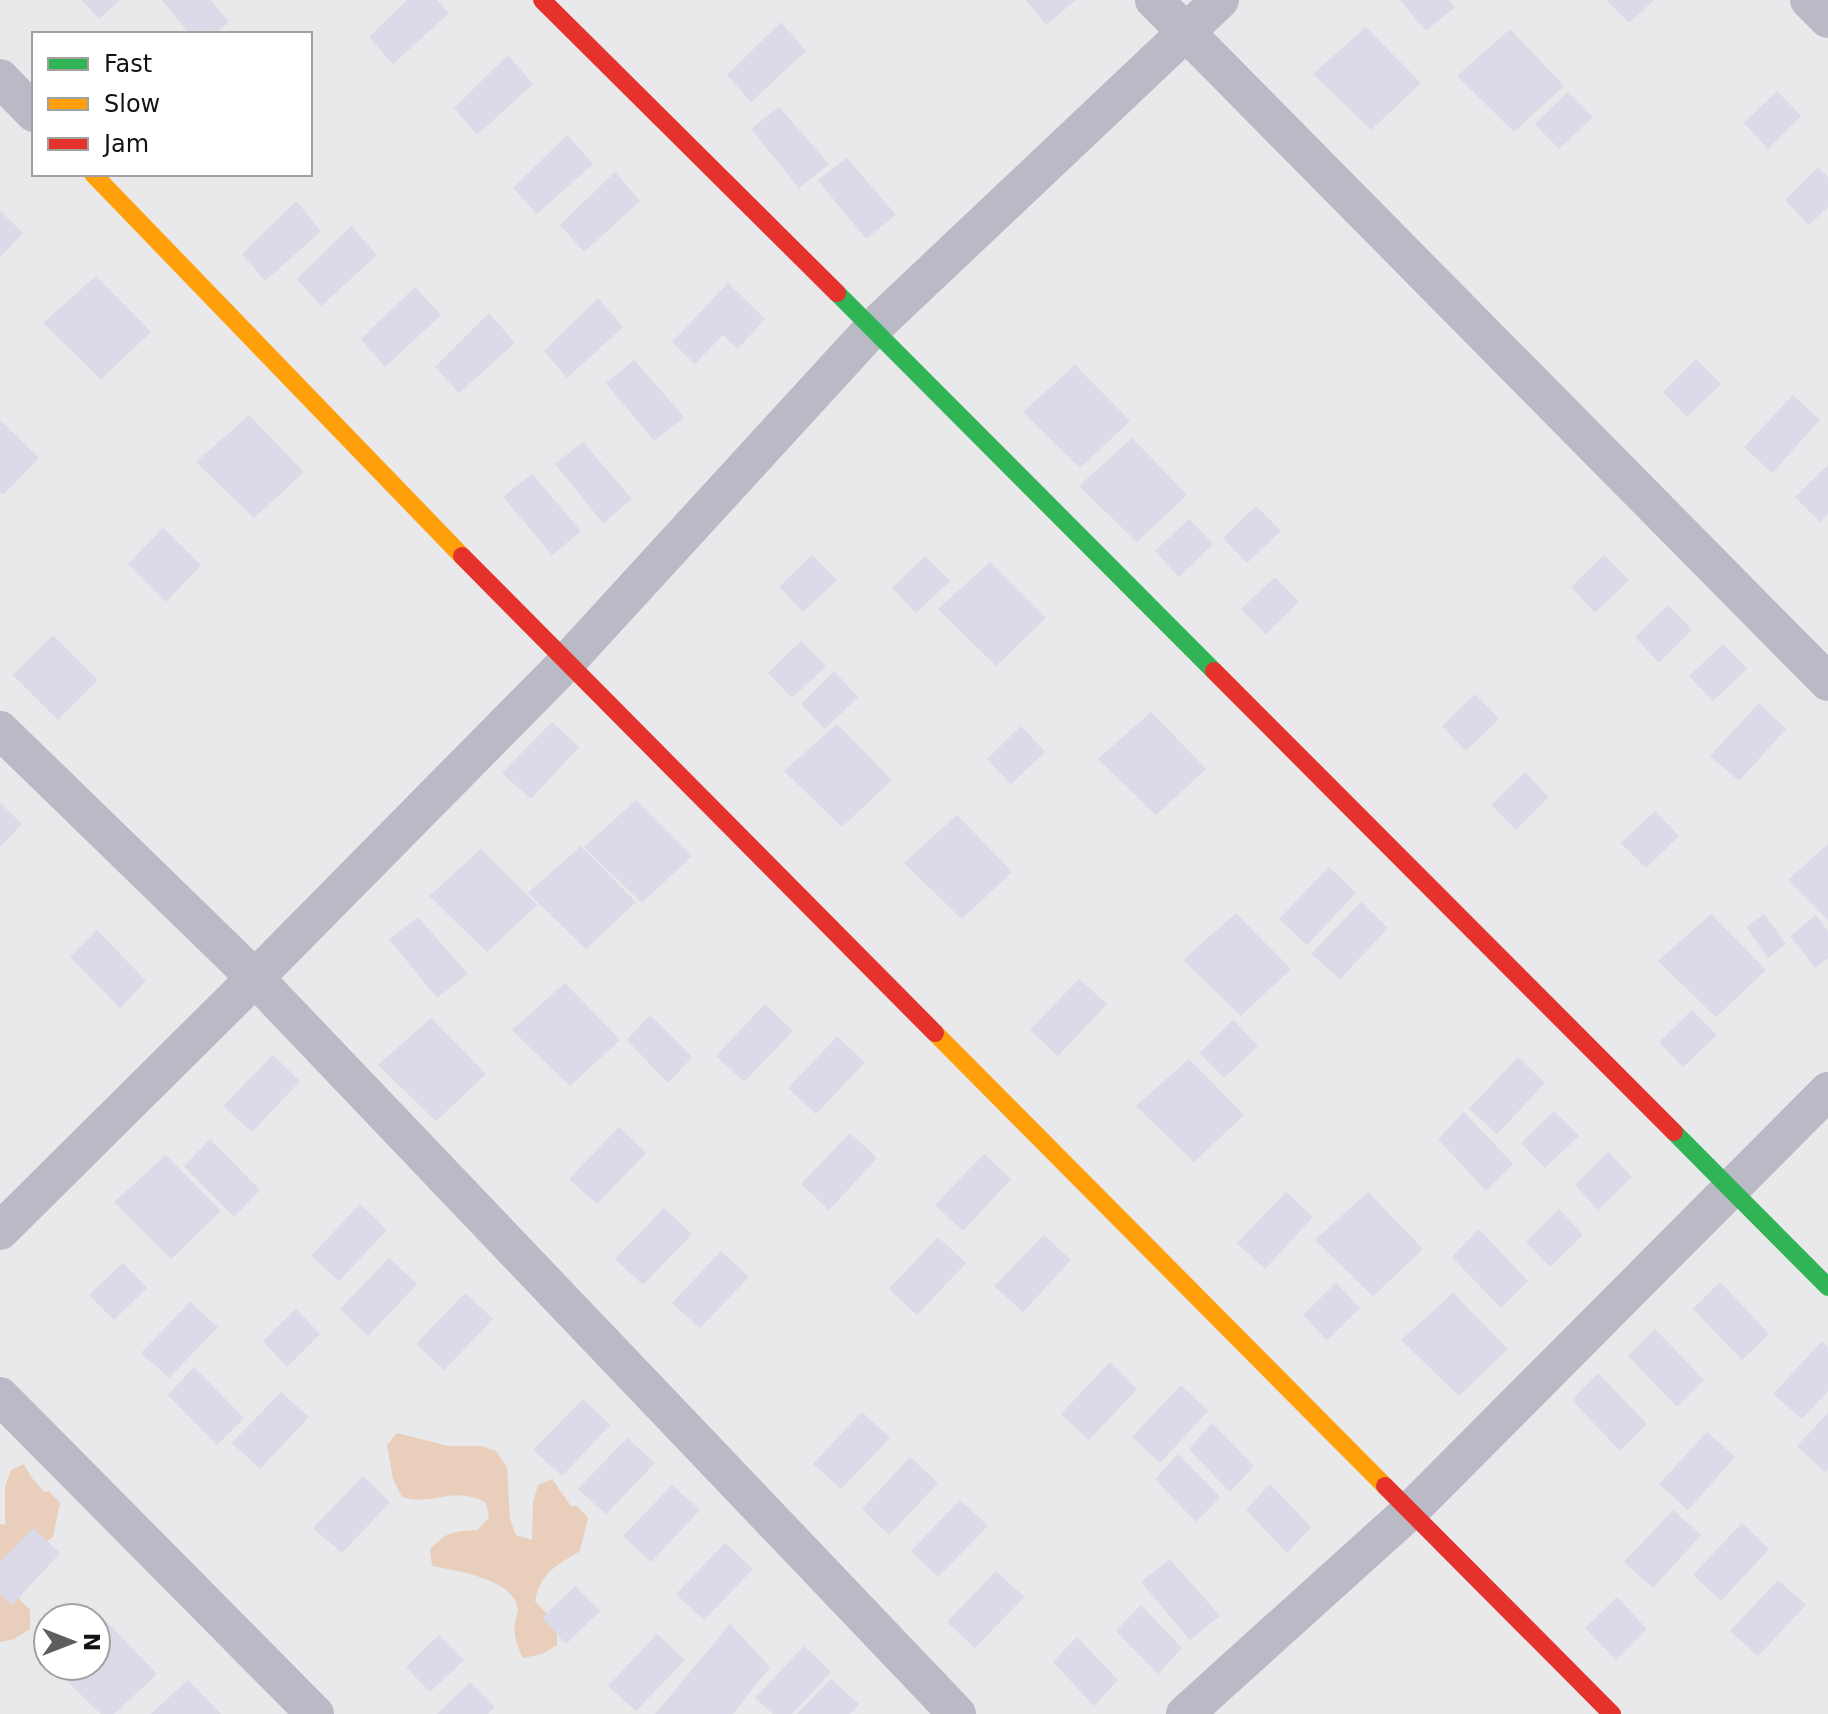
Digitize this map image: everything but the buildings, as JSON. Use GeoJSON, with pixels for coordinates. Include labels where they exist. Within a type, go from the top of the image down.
{"type":"FeatureCollection","features":[{"type":"Feature","properties":{"kind":"street"},"geometry":{"type":"LineString","coordinates":[[542,0],[1828,1287]]}},
{"type":"Feature","properties":{"kind":"street"},"geometry":{"type":"LineString","coordinates":[[1154,0],[1828,682]]}},
{"type":"Feature","properties":{"kind":"street"},"geometry":{"type":"LineString","coordinates":[[0,1231],[566,663],[873,328],[1220,0]]}},
{"type":"Feature","properties":{"kind":"street"},"geometry":{"type":"LineString","coordinates":[[1809,0],[1828,19]]}},
{"type":"Feature","properties":{"kind":"street"},"geometry":{"type":"LineString","coordinates":[[0,78],[32,111]]}},
{"type":"Feature","properties":{"kind":"street"},"geometry":{"type":"LineString","coordinates":[[95,176],[566,663],[1612,1714]]}},
{"type":"Feature","properties":{"kind":"street"},"geometry":{"type":"LineString","coordinates":[[0,730],[255,978],[957,1714]]}},
{"type":"Feature","properties":{"kind":"street"},"geometry":{"type":"LineString","coordinates":[[1185,1714],[1411,1510],[1828,1091]]}},
{"type":"Feature","properties":{"kind":"street"},"geometry":{"type":"LineString","coordinates":[[0,1396],[315,1714]]}},
{"type":"Feature","properties":{"kind":"shaded area"},"geometry":{"type":"Polygon","coordinates":[[[397,1433],[448,1446],[481,1446],[496,1451],[507,1467],[510,1519],[516,1535],[532,1540],[533,1502],[538,1485],[552,1479],[571,1506],[577,1506],[588,1518],[580,1551],[546,1576],[535,1601],[557,1625],[557,1645],[542,1654],[523,1658],[517,1645],[515,1622],[518,1609],[514,1598],[495,1583],[432,1566],[430,1550],[440,1539],[456,1532],[477,1530],[489,1518],[486,1503],[464,1495],[423,1499],[402,1497],[393,1479],[387,1445],[397,1433]]]}},
{"type":"Feature","properties":{"kind":"shaded area"},"geometry":{"type":"Polygon","coordinates":[[[24,1464],[44,1492],[49,1491],[60,1503],[53,1537],[22,1556],[7,1586],[30,1610],[30,1629],[14,1639],[0,1642],[0,1524],[5,1525],[5,1487],[11,1470],[24,1464]]]}},
{"type":"Feature","properties":{"kind":"traffic: fast"},"geometry":{"type":"LineString","coordinates":[[837,293],[1214,671]]}},
{"type":"Feature","properties":{"kind":"traffic: fast"},"geometry":{"type":"LineString","coordinates":[[1674,1132],[1828,1287]]}},
{"type":"Feature","properties":{"kind":"traffic: slow"},"geometry":{"type":"LineString","coordinates":[[95,176],[462,556]]}},
{"type":"Feature","properties":{"kind":"traffic: slow"},"geometry":{"type":"LineString","coordinates":[[935,1033],[1385,1486]]}},
{"type":"Feature","properties":{"kind":"traffic: jam"},"geometry":{"type":"LineString","coordinates":[[542,0],[837,293]]}},
{"type":"Feature","properties":{"kind":"traffic: jam"},"geometry":{"type":"LineString","coordinates":[[462,556],[935,1033]]}},
{"type":"Feature","properties":{"kind":"traffic: jam"},"geometry":{"type":"LineString","coordinates":[[1214,671],[1674,1132]]}},
{"type":"Feature","properties":{"kind":"traffic: jam"},"geometry":{"type":"LineString","coordinates":[[1385,1486],[1612,1714]]}}]}
